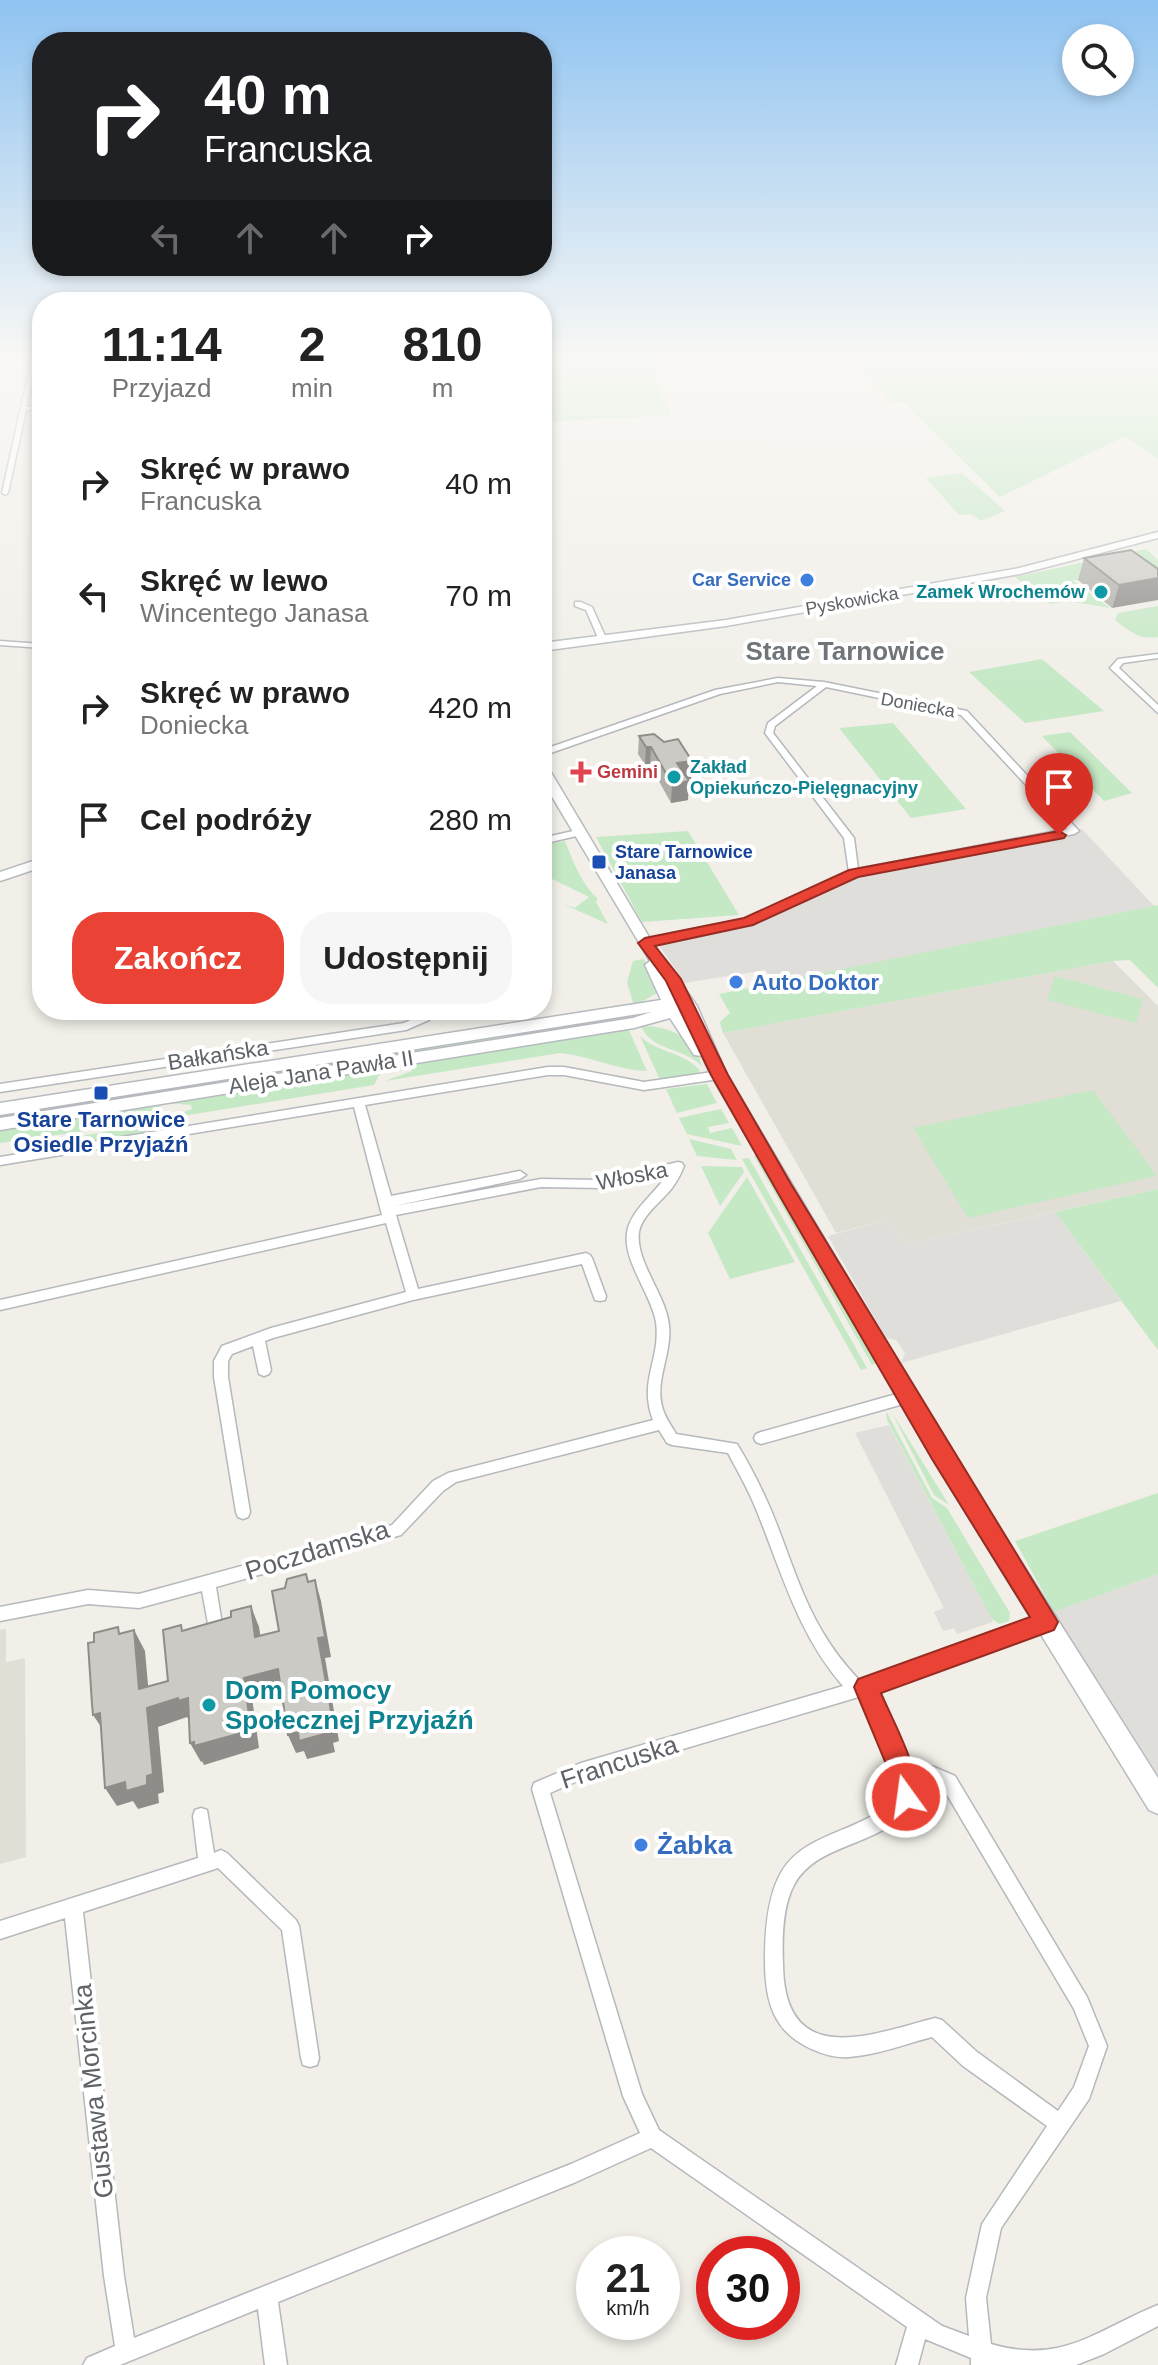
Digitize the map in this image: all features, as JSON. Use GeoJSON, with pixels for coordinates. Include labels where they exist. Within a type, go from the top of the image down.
{"type":"FeatureCollection","features":[{"type":"Feature","properties":{"kind":"street"},"geometry":{"type":"LineString","coordinates":[[5,493],[10,467]]}},
{"type":"Feature","properties":{"kind":"street","name":"Pyskowicka"},"geometry":{"type":"LineString","coordinates":[[552,646],[726,623],[1010,573],[1158,535]]}},
{"type":"Feature","properties":{"kind":"street"},"geometry":{"type":"LineString","coordinates":[[578,604],[589,609],[602,638]]}},
{"type":"Feature","properties":{"kind":"street"},"geometry":{"type":"LineString","coordinates":[[0,643],[32,645]]}},
{"type":"Feature","properties":{"kind":"street"},"geometry":{"type":"LineString","coordinates":[[1158,656],[1121,661],[1114,668],[1158,710]]}},
{"type":"Feature","properties":{"kind":"street","name":"Doniecka"},"geometry":{"type":"LineString","coordinates":[[552,750],[718,692],[778,680],[824,684],[964,713],[1074,831],[854,873],[748,921],[645,943]]}},
{"type":"Feature","properties":{"kind":"street"},"geometry":{"type":"LineString","coordinates":[[824,684],[771,725],[769,733],[849,838],[854,873]]}},
{"type":"Feature","properties":{"kind":"street"},"geometry":{"type":"LineString","coordinates":[[552,785],[645,943],[678,1007],[907,1397],[1158,1801]]}},
{"type":"Feature","properties":{"kind":"street"},"geometry":{"type":"LineString","coordinates":[[552,839],[582,832]]}},
{"type":"Feature","properties":{"kind":"street"},"geometry":{"type":"LineString","coordinates":[[0,877],[32,866]]}},
{"type":"Feature","properties":{"kind":"street"},"geometry":{"type":"LineString","coordinates":[[645,943],[663,988],[678,1007],[691,1039],[719,1075]]}},
{"type":"Feature","properties":{"kind":"street"},"geometry":{"type":"LineString","coordinates":[[642,1015],[658,1000],[663,988]]}},
{"type":"Feature","properties":{"kind":"street","name":"Aleja Jana Pawła II"},"geometry":{"type":"LineString","coordinates":[[0,1124],[678,1007]]}},
{"type":"Feature","properties":{"kind":"street","name":"Aleja Jana Pawła II"},"geometry":{"type":"LineString","coordinates":[[0,1109],[642,1015],[691,1039]]}},
{"type":"Feature","properties":{"kind":"street","name":"Bałkańska"},"geometry":{"type":"LineString","coordinates":[[0,1088],[406,1026],[419,1020]]}},
{"type":"Feature","properties":{"kind":"street"},"geometry":{"type":"LineString","coordinates":[[0,1161],[556,1070],[644,1086],[719,1075]]}},
{"type":"Feature","properties":{"kind":"street"},"geometry":{"type":"LineString","coordinates":[[358,1102],[413,1295]]}},
{"type":"Feature","properties":{"kind":"street","name":"Włoska"},"geometry":{"type":"LineString","coordinates":[[387,1210],[541,1183],[601,1184],[678,1166],[673,1180],[633,1229],[632,1242],[658,1301],[663,1329],[651,1396],[661,1424]]}},
{"type":"Feature","properties":{"kind":"street","name":"Włoska"},"geometry":{"type":"LineString","coordinates":[[0,1305],[170,1266],[520,1175]]}},
{"type":"Feature","properties":{"kind":"street"},"geometry":{"type":"LineString","coordinates":[[243,1512],[221,1361],[227,1350],[258,1338],[413,1295],[586,1258],[600,1296]]}},
{"type":"Feature","properties":{"kind":"street"},"geometry":{"type":"LineString","coordinates":[[258,1338],[264,1370]]}},
{"type":"Feature","properties":{"kind":"street"},"geometry":{"type":"LineString","coordinates":[[761,1438],[907,1397]]}},
{"type":"Feature","properties":{"kind":"street"},"geometry":{"type":"LineString","coordinates":[[661,1424],[672,1439],[732,1448],[749,1474],[778,1551],[823,1648],[862,1688],[901,1771],[906,1797],[897,1813],[817,1848],[788,1878],[774,1927],[775,1983],[785,2019],[813,2042],[844,2049],[935,2027],[970,2059],[1060,2124]]}},
{"type":"Feature","properties":{"kind":"street","name":"Poczdamska"},"geometry":{"type":"LineString","coordinates":[[0,1614],[88,1597],[139,1601],[396,1530],[438,1486],[461,1474],[661,1424]]}},
{"type":"Feature","properties":{"kind":"street"},"geometry":{"type":"LineString","coordinates":[[208,1582],[214,1624]]}},
{"type":"Feature","properties":{"kind":"street","name":"Francuska"},"geometry":{"type":"LineString","coordinates":[[652,2137],[633,2096],[540,1789],[581,1771],[862,1688],[1046,1622]]}},
{"type":"Feature","properties":{"kind":"street"},"geometry":{"type":"LineString","coordinates":[[901,1771],[934,1775],[949,1782],[1096,2034],[1098,2046],[1082,2092],[992,2224],[976,2298],[981,2358]]}},
{"type":"Feature","properties":{"kind":"street"},"geometry":{"type":"LineString","coordinates":[[201,1816],[207,1864]]}},
{"type":"Feature","properties":{"kind":"street"},"geometry":{"type":"LineString","coordinates":[[0,1930],[221,1859],[290,1926],[310,2058]]}},
{"type":"Feature","properties":{"kind":"street","name":"Gustawa Morcinka"},"geometry":{"type":"LineString","coordinates":[[73,1906],[114,2276],[126,2351]]}},
{"type":"Feature","properties":{"kind":"street"},"geometry":{"type":"LineString","coordinates":[[94,2365],[576,2172],[652,2137],[936,2334],[981,2358],[1031,2364],[1074,2355],[1158,2315]]}},
{"type":"Feature","properties":{"kind":"street"},"geometry":{"type":"LineString","coordinates":[[267,2295],[276,2365]]}},
{"type":"Feature","properties":{"kind":"street"},"geometry":{"type":"LineString","coordinates":[[907,2365],[919,2322]]}},
{"type":"Feature","properties":{"kind":"shaded area"},"geometry":{"type":"Polygon","coordinates":[[[1082,829],[1154,906],[775,983],[765,970],[685,983],[656,941],[737,924],[854,873],[1082,829]]]}},
{"type":"Feature","properties":{"kind":"shaded area"},"geometry":{"type":"Polygon","coordinates":[[[1113,961],[1158,1006],[1158,1189],[904,1245],[888,1220],[836,1233],[723,1033],[1113,961]]]}},
{"type":"Feature","properties":{"kind":"shaded area"},"geometry":{"type":"Polygon","coordinates":[[[1055,1212],[1121,1301],[901,1363],[905,1353],[896,1340],[886,1338],[828,1236],[888,1220],[904,1245],[1055,1212]]]}},
{"type":"Feature","properties":{"kind":"shaded area"},"geometry":{"type":"Polygon","coordinates":[[[889,1425],[993,1622],[957,1634],[954,1628],[943,1631],[934,1612],[944,1608],[855,1433],[889,1425]]]}},
{"type":"Feature","properties":{"kind":"shaded area"},"geometry":{"type":"Polygon","coordinates":[[[1158,1574],[1158,1775],[1054,1612],[1158,1574]]]}},
{"type":"Feature","properties":{"kind":"shaded area"},"geometry":{"type":"Polygon","coordinates":[[[6,1629],[6,1662],[25,1658],[26,1857],[0,1864],[0,1630],[6,1629]]]}},
{"type":"Feature","properties":{"kind":"green space"},"geometry":{"type":"Polygon","coordinates":[[[970,467],[1061,467],[1000,497],[970,467]]]}},
{"type":"Feature","properties":{"kind":"green space"},"geometry":{"type":"Polygon","coordinates":[[[962,473],[1005,511],[981,521],[970,514],[959,515],[926,478],[962,473]]]}},
{"type":"Feature","properties":{"kind":"green space"},"geometry":{"type":"Polygon","coordinates":[[[1146,549],[1158,560],[1158,582],[1072,580],[1110,608],[1068,601],[1050,604],[1015,577],[1146,549]]]}},
{"type":"Feature","properties":{"kind":"green space"},"geometry":{"type":"Polygon","coordinates":[[[1158,606],[1158,637],[1140,636],[1115,620],[1118,613],[1158,606]]]}},
{"type":"Feature","properties":{"kind":"green space"},"geometry":{"type":"Polygon","coordinates":[[[1042,659],[1104,711],[1025,723],[969,672],[1042,659]]]}},
{"type":"Feature","properties":{"kind":"green space"},"geometry":{"type":"Polygon","coordinates":[[[893,723],[966,809],[911,818],[839,728],[893,723]]]}},
{"type":"Feature","properties":{"kind":"green space"},"geometry":{"type":"Polygon","coordinates":[[[1070,732],[1132,793],[1104,801],[1042,736],[1070,732]]]}},
{"type":"Feature","properties":{"kind":"green space"},"geometry":{"type":"Polygon","coordinates":[[[688,831],[739,915],[642,922],[596,837],[688,831]]]}},
{"type":"Feature","properties":{"kind":"green space"},"geometry":{"type":"Polygon","coordinates":[[[565,841],[582,879],[598,899],[596,902],[608,924],[563,904],[575,908],[589,897],[552,879],[552,843],[565,841]]]}},
{"type":"Feature","properties":{"kind":"green space"},"geometry":{"type":"Polygon","coordinates":[[[1158,905],[1158,988],[1130,960],[1113,961],[723,1033],[720,1022],[730,1013],[719,994],[1158,905]]]}},
{"type":"Feature","properties":{"kind":"green space"},"geometry":{"type":"Polygon","coordinates":[[[644,959],[657,993],[634,1006],[627,982],[633,961],[644,959]]]}},
{"type":"Feature","properties":{"kind":"green space"},"geometry":{"type":"Polygon","coordinates":[[[1055,976],[1143,999],[1136,1023],[1047,1000],[1055,976]]]}},
{"type":"Feature","properties":{"kind":"green space"},"geometry":{"type":"Polygon","coordinates":[[[623,1015],[625,1019],[392,1056],[391,1051],[623,1015]]]}},
{"type":"Feature","properties":{"kind":"green space"},"geometry":{"type":"Polygon","coordinates":[[[641,1026],[661,1028],[679,1035],[699,1056],[702,1066],[652,1040],[641,1026]]]}},
{"type":"Feature","properties":{"kind":"green space"},"geometry":{"type":"Polygon","coordinates":[[[628,1028],[647,1071],[560,1053],[385,1081],[412,1071],[410,1067],[394,1065],[628,1028]]]}},
{"type":"Feature","properties":{"kind":"green space"},"geometry":{"type":"Polygon","coordinates":[[[640,1036],[694,1064],[700,1071],[691,1076],[660,1080],[640,1036]]]}},
{"type":"Feature","properties":{"kind":"green space"},"geometry":{"type":"Polygon","coordinates":[[[369,1055],[370,1059],[166,1092],[165,1087],[369,1055]]]}},
{"type":"Feature","properties":{"kind":"green space"},"geometry":{"type":"Polygon","coordinates":[[[383,1067],[374,1085],[164,1119],[192,1109],[191,1105],[166,1103],[383,1067]]]}},
{"type":"Feature","properties":{"kind":"green space"},"geometry":{"type":"Polygon","coordinates":[[[707,1084],[717,1103],[677,1113],[666,1089],[707,1084]]]}},
{"type":"Feature","properties":{"kind":"green space"},"geometry":{"type":"Polygon","coordinates":[[[1093,1090],[1157,1176],[968,1218],[913,1128],[1093,1090]]]}},
{"type":"Feature","properties":{"kind":"green space"},"geometry":{"type":"Polygon","coordinates":[[[160,1104],[161,1120],[0,1143],[0,1130],[160,1104]]]}},
{"type":"Feature","properties":{"kind":"green space"},"geometry":{"type":"Polygon","coordinates":[[[721,1109],[729,1123],[708,1127],[710,1133],[732,1128],[742,1146],[687,1134],[679,1118],[721,1109]]]}},
{"type":"Feature","properties":{"kind":"green space"},"geometry":{"type":"Polygon","coordinates":[[[160,1123],[161,1130],[58,1147],[56,1140],[0,1149],[160,1123]]]}},
{"type":"Feature","properties":{"kind":"green space"},"geometry":{"type":"Polygon","coordinates":[[[689,1139],[731,1149],[737,1160],[697,1156],[689,1139]]]}},
{"type":"Feature","properties":{"kind":"green space"},"geometry":{"type":"Polygon","coordinates":[[[757,1153],[876,1363],[872,1365],[754,1156],[757,1153]]]}},
{"type":"Feature","properties":{"kind":"green space"},"geometry":{"type":"Polygon","coordinates":[[[749,1158],[867,1368],[861,1370],[742,1159],[749,1158]]]}},
{"type":"Feature","properties":{"kind":"green space"},"geometry":{"type":"Polygon","coordinates":[[[701,1166],[742,1167],[744,1172],[720,1206],[701,1166]]]}},
{"type":"Feature","properties":{"kind":"green space"},"geometry":{"type":"Polygon","coordinates":[[[747,1177],[795,1262],[730,1279],[708,1233],[747,1177]]]}},
{"type":"Feature","properties":{"kind":"green space"},"geometry":{"type":"Polygon","coordinates":[[[1158,1189],[1158,1350],[1055,1212],[1158,1189]]]}},
{"type":"Feature","properties":{"kind":"green space"},"geometry":{"type":"Polygon","coordinates":[[[886,1411],[932,1498],[947,1508],[1010,1613],[1009,1621],[999,1624],[991,1618],[887,1420],[886,1411]]]}},
{"type":"Feature","properties":{"kind":"green space"},"geometry":{"type":"Polygon","coordinates":[[[891,1411],[949,1505],[934,1495],[891,1411]]]}},
{"type":"Feature","properties":{"kind":"green space"},"geometry":{"type":"Polygon","coordinates":[[[1158,1493],[1158,1574],[1054,1612],[1015,1541],[1158,1493]]]}},
{"type":"Feature","properties":{"kind":"building"},"geometry":{"type":"Polygon","coordinates":[[[1131,550],[1158,569],[1158,578],[1119,585],[1084,558],[1131,550]]]}},
{"type":"Feature","properties":{"kind":"building"},"geometry":{"type":"Polygon","coordinates":[[[654,734],[664,742],[678,739],[692,761],[677,763],[689,781],[672,784],[651,747],[646,747],[639,736],[654,734]]]}},
{"type":"Feature","properties":{"kind":"building","name":"Dom Pomocy Społecznej Przyjaźń"},"geometry":{"type":"Polygon","coordinates":[[[306,1574],[308,1582],[315,1580],[325,1637],[318,1638],[333,1722],[327,1724],[328,1733],[299,1741],[298,1732],[288,1735],[278,1669],[244,1678],[251,1730],[238,1734],[194,1746],[194,1742],[190,1743],[188,1698],[147,1708],[153,1774],[147,1776],[147,1785],[126,1791],[125,1782],[105,1788],[100,1713],[93,1715],[92,1704],[88,1643],[94,1642],[94,1633],[118,1627],[119,1634],[134,1630],[139,1689],[168,1681],[163,1630],[181,1625],[182,1631],[231,1617],[231,1611],[251,1606],[255,1637],[279,1631],[272,1591],[285,1588],[287,1579],[306,1574]]]}},
{"type":"Feature","properties":{"kind":"place","name":"Car Service"},"geometry":{"type":"Point","coordinates":[807,580]}},
{"type":"Feature","properties":{"kind":"place","name":"Zamek Wrochemów"},"geometry":{"type":"Point","coordinates":[1101,592]}},
{"type":"Feature","properties":{"kind":"place","name":"Gemini"},"geometry":{"type":"Point","coordinates":[581,772]}},
{"type":"Feature","properties":{"kind":"place","name":"Zakład Opiekuńczo-Pielęgnacyjny"},"geometry":{"type":"Point","coordinates":[674,777]}},
{"type":"Feature","properties":{"kind":"place","name":"Stare Tarnowice Janasa"},"geometry":{"type":"Point","coordinates":[599,862]}},
{"type":"Feature","properties":{"kind":"place","name":"Auto Doktor"},"geometry":{"type":"Point","coordinates":[736,982]}},
{"type":"Feature","properties":{"kind":"place","name":"Stare Tarnowice Osiedle Przyjaźń"},"geometry":{"type":"Point","coordinates":[101,1093]}},
{"type":"Feature","properties":{"kind":"place","name":"Dom Pomocy Społecznej Przyjaźń"},"geometry":{"type":"Point","coordinates":[209,1705]}},
{"type":"Feature","properties":{"kind":"place","name":"Żabka"},"geometry":{"type":"Point","coordinates":[641,1845]}},
{"type":"Feature","properties":{"kind":"district","name":"Stare Tarnowice"},"geometry":{"type":"Point","coordinates":[845,651]}},
{"type":"Feature","properties":{"kind":"route"},"geometry":{"type":"LineString","coordinates":[[906,1797],[901,1771],[866,1687],[1046,1622],[940,1452],[784,1189],[719,1075],[689,1006],[645,943],[748,921],[854,873],[1059,835]]}}]}
